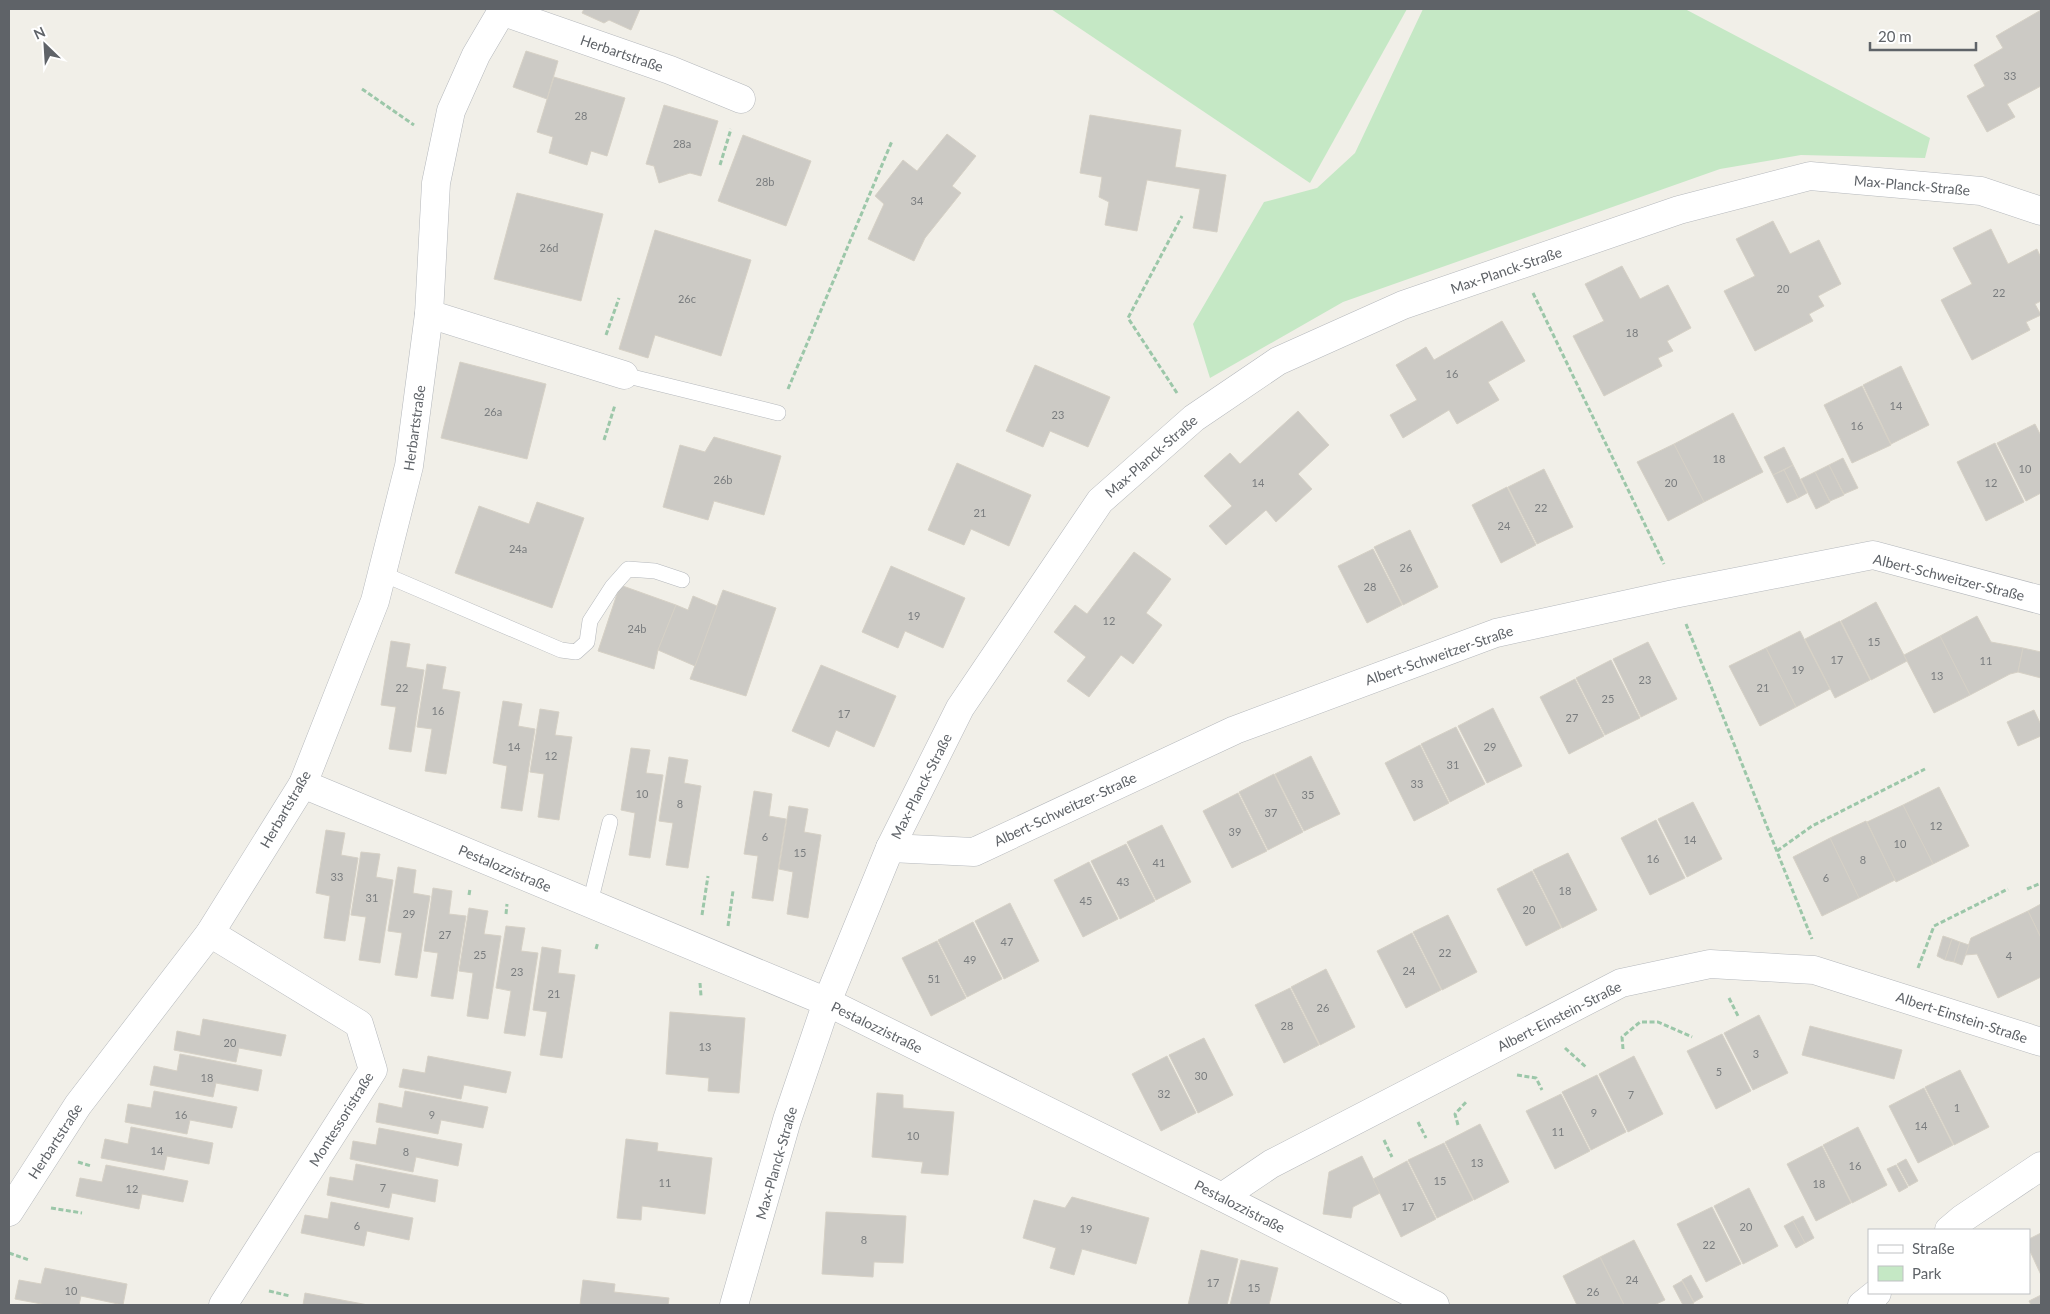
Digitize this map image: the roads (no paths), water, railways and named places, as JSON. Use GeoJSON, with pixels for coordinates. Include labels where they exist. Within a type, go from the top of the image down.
{"type":"FeatureCollection","features":[{"type":"Feature","properties":{"kind":"street","name":"Herbartstraße"},"geometry":{"type":"LineString","coordinates":[[9,1212],[78,1105],[210,933],[303,784],[375,601],[409,466],[429,314],[436,183],[450,110],[476,55],[502,10],[670,70],[741,100]]}},
{"type":"Feature","properties":{"kind":"street","name":"Max-Planck-Straße"},"geometry":{"type":"LineString","coordinates":[[734,1305],[785,1129],[827,1002],[890,848],[960,708],[1100,501],[1194,418],[1278,360],[1404,305],[1679,210],[1810,176],[1981,191],[2041,211]]}},
{"type":"Feature","properties":{"kind":"street"},"geometry":{"type":"LineString","coordinates":[[429,314],[624,375]]}},
{"type":"Feature","properties":{"kind":"street","name":"Albert-Schweitzer-Straße"},"geometry":{"type":"LineString","coordinates":[[890,848],[974,852],[1235,730],[1496,632],[1645,600],[1873,555],[2041,600]]}},
{"type":"Feature","properties":{"kind":"street","name":"Pestalozzistraße"},"geometry":{"type":"LineString","coordinates":[[303,784],[827,1002],[1222,1197],[1435,1305]]}},
{"type":"Feature","properties":{"kind":"street","name":"Montessoristraße"},"geometry":{"type":"LineString","coordinates":[[210,933],[359,1024],[373,1070],[223,1305]]}},
{"type":"Feature","properties":{"kind":"street","name":"Albert-Einstein-Straße"},"geometry":{"type":"LineString","coordinates":[[1222,1197],[1271,1164],[1621,983],[1710,964],[1814,970],[2041,1042]]}},
{"type":"Feature","properties":{"kind":"street"},"geometry":{"type":"LineString","coordinates":[[1950,1229],[2041,1166]]}},
{"type":"Feature","properties":{"kind":"street"},"geometry":{"type":"LineString","coordinates":[[1862,1305],[1876,1294]]}},
{"type":"Feature","properties":{"kind":"lane"},"geometry":{"type":"LineString","coordinates":[[624,375],[778,413]]}},
{"type":"Feature","properties":{"kind":"lane"},"geometry":{"type":"LineString","coordinates":[[383,574],[561,650],[576,652],[587,642],[590,621],[612,587],[628,569],[655,571],[682,580]]}},
{"type":"Feature","properties":{"kind":"lane"},"geometry":{"type":"LineString","coordinates":[[590,904],[610,822]]}}]}
